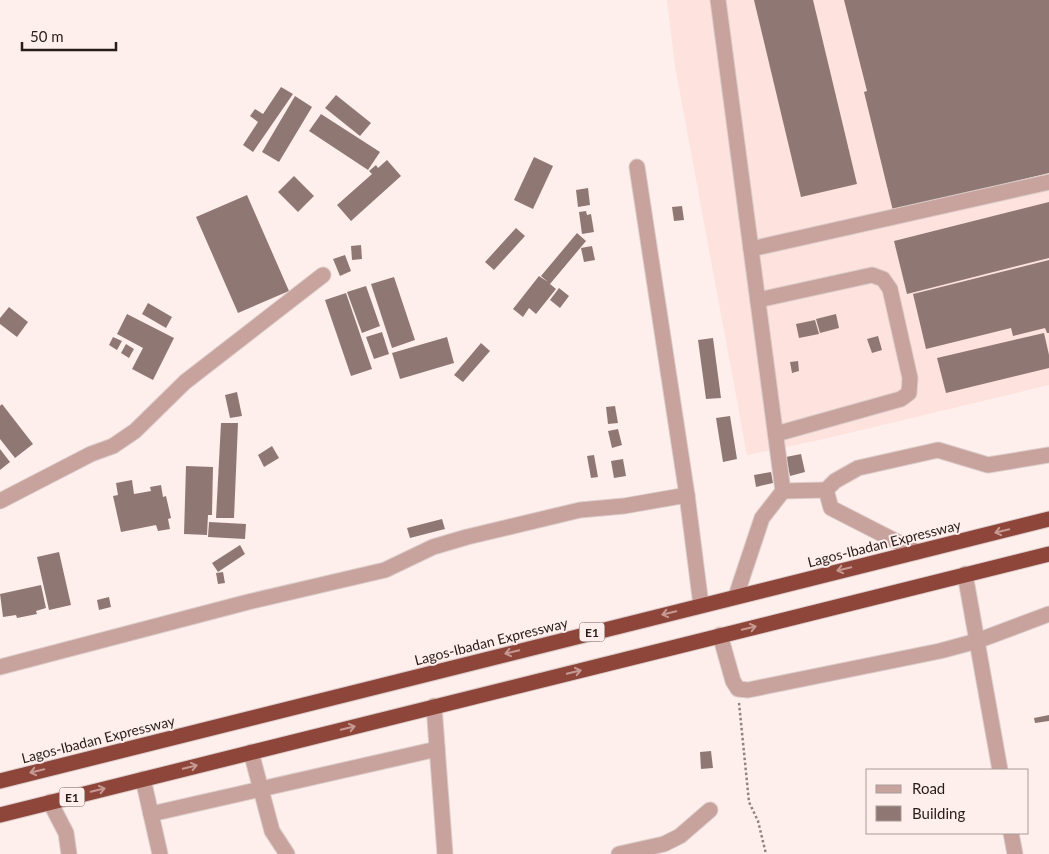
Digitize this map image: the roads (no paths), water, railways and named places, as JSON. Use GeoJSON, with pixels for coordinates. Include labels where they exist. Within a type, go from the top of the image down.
{"type":"FeatureCollection","features":[{"type":"Feature","properties":{"kind":"highway","name":"Lagos-Ibadan Expressway"},"geometry":{"type":"LineString","coordinates":[[0,781],[1049,519]]}},
{"type":"Feature","properties":{"kind":"highway","name":"E1"},"geometry":{"type":"LineString","coordinates":[[0,815],[1049,554]]}},
{"type":"Feature","properties":{"kind":"street"},"geometry":{"type":"LineString","coordinates":[[718,0],[783,491],[762,518],[736,596]]}},
{"type":"Feature","properties":{"kind":"street"},"geometry":{"type":"LineString","coordinates":[[637,167],[687,495],[701,605]]}},
{"type":"Feature","properties":{"kind":"street"},"geometry":{"type":"LineString","coordinates":[[751,249],[1049,182]]}},
{"type":"Feature","properties":{"kind":"street"},"geometry":{"type":"LineString","coordinates":[[758,300],[872,274],[883,279],[890,289],[910,378],[910,393],[901,399],[776,434]]}},
{"type":"Feature","properties":{"kind":"street"},"geometry":{"type":"LineString","coordinates":[[0,501],[91,454],[113,446],[135,431],[184,382],[323,275]]}},
{"type":"Feature","properties":{"kind":"street"},"geometry":{"type":"LineString","coordinates":[[783,491],[826,490],[840,477],[858,468],[938,450],[988,465],[1049,455]]}},
{"type":"Feature","properties":{"kind":"street"},"geometry":{"type":"LineString","coordinates":[[826,490],[831,508],[916,552]]}},
{"type":"Feature","properties":{"kind":"street"},"geometry":{"type":"LineString","coordinates":[[0,666],[248,602],[384,570],[433,547],[467,537],[580,510],[624,506],[687,495]]}},
{"type":"Feature","properties":{"kind":"street"},"geometry":{"type":"LineString","coordinates":[[965,574],[1000,769]]}},
{"type":"Feature","properties":{"kind":"street"},"geometry":{"type":"LineString","coordinates":[[720,635],[733,681],[738,689],[748,690],[899,660],[976,641],[1049,614]]}},
{"type":"Feature","properties":{"kind":"street"},"geometry":{"type":"LineString","coordinates":[[434,706],[445,854]]}},
{"type":"Feature","properties":{"kind":"street"},"geometry":{"type":"LineString","coordinates":[[151,814],[437,749]]}},
{"type":"Feature","properties":{"kind":"street"},"geometry":{"type":"LineString","coordinates":[[251,752],[272,831],[286,854]]}},
{"type":"Feature","properties":{"kind":"street"},"geometry":{"type":"LineString","coordinates":[[143,778],[160,854]]}},
{"type":"Feature","properties":{"kind":"street"},"geometry":{"type":"LineString","coordinates":[[50,802],[66,833],[69,854]]}},
{"type":"Feature","properties":{"kind":"street"},"geometry":{"type":"LineString","coordinates":[[619,854],[664,844],[680,836],[710,810]]}},
{"type":"Feature","properties":{"kind":"street"},"geometry":{"type":"LineString","coordinates":[[1011,834],[1015,854]]}}]}
